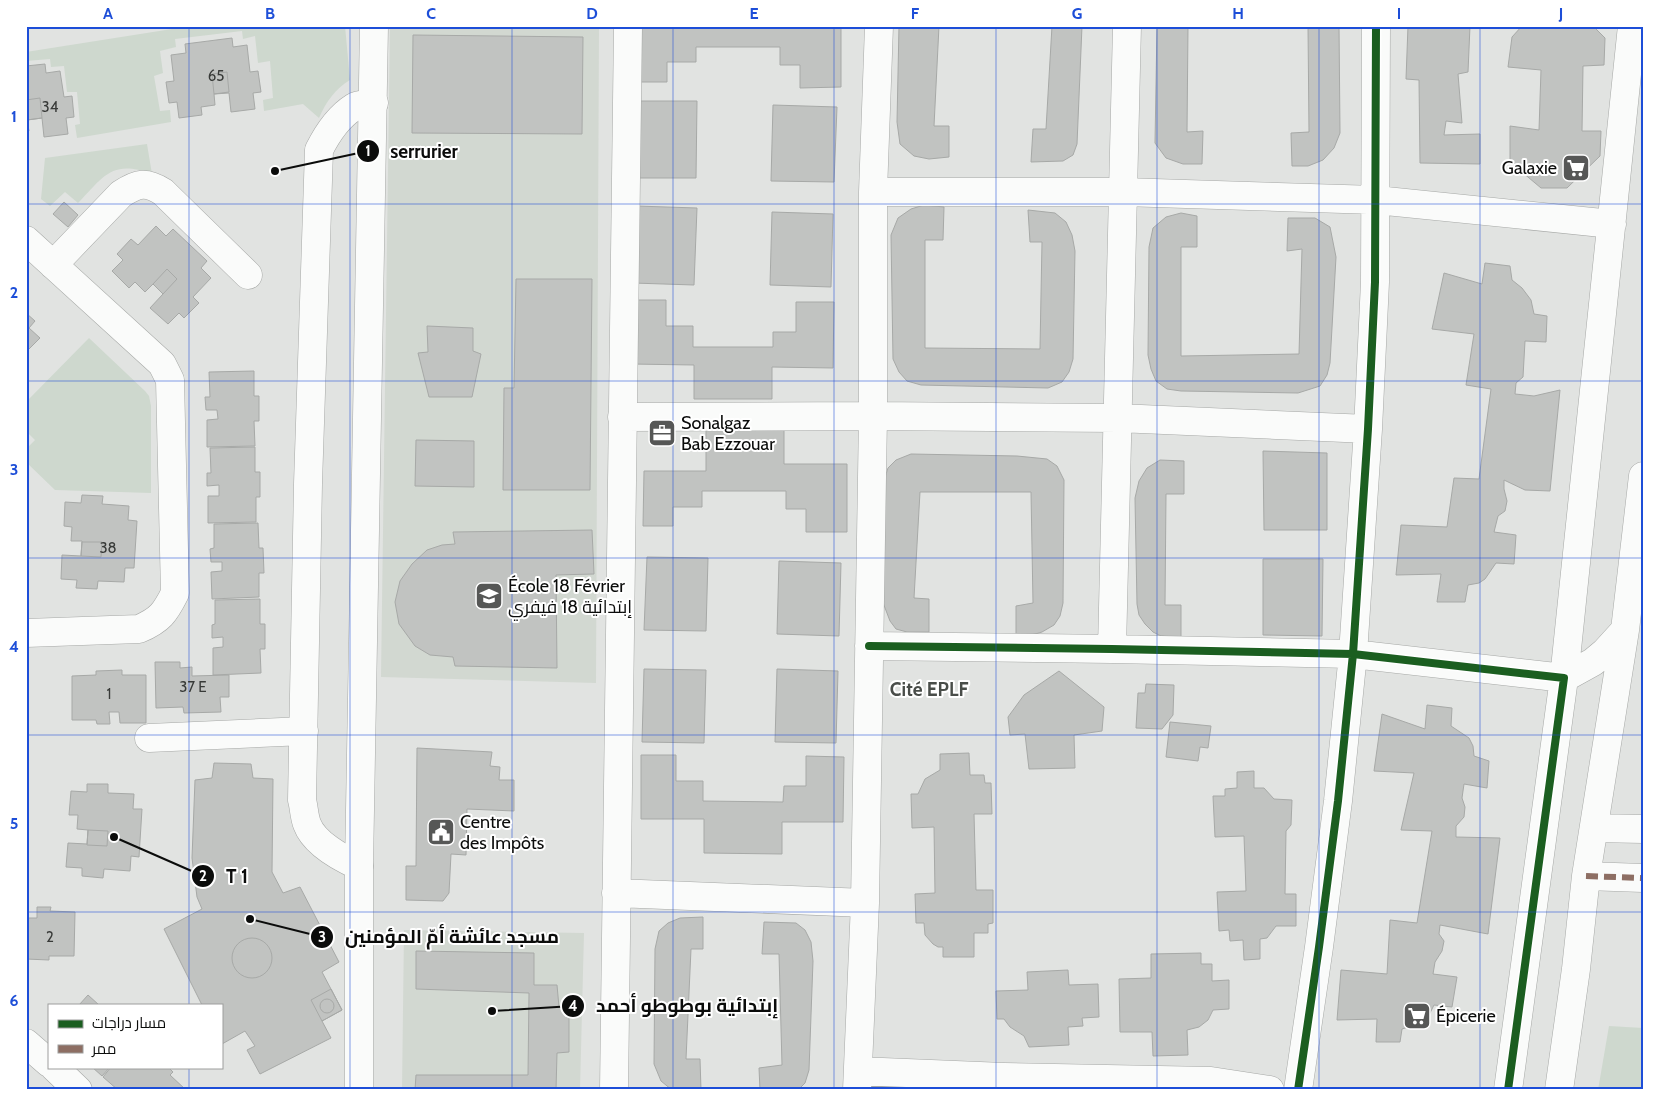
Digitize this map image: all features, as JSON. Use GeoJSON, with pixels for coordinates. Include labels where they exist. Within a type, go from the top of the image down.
{"type":"FeatureCollection","features":[{"type":"Feature","properties":{"kind":"street"},"geometry":{"type":"LineString","coordinates":[[359,1090],[359,866],[374,26]]}},
{"type":"Feature","properties":{"kind":"street"},"geometry":{"type":"LineString","coordinates":[[614,1090],[628,26]]}},
{"type":"Feature","properties":{"kind":"street"},"geometry":{"type":"LineString","coordinates":[[879,26],[873,192],[873,416],[865,903],[858,1081],[1004,1077],[1211,1081],[1270,1090]]}},
{"type":"Feature","properties":{"kind":"street"},"geometry":{"type":"LineString","coordinates":[[1112,648],[1127,26]]}},
{"type":"Feature","properties":{"kind":"street"},"geometry":{"type":"LineString","coordinates":[[1298,1090],[1329,869],[1353,654],[1368,430],[1375,282],[1376,26]]}},
{"type":"Feature","properties":{"kind":"street"},"geometry":{"type":"LineString","coordinates":[[1508,1090],[1564,678],[1632,26]]}},
{"type":"Feature","properties":{"kind":"street"},"geometry":{"type":"LineString","coordinates":[[359,866],[337,855],[320,842],[307,825],[302,800],[308,484],[319,150],[326,135],[355,106],[374,103]]}},
{"type":"Feature","properties":{"kind":"street"},"geometry":{"type":"LineString","coordinates":[[53,265],[121,194],[134,186],[144,184],[152,185],[163,192],[248,275]]}},
{"type":"Feature","properties":{"kind":"street"},"geometry":{"type":"LineString","coordinates":[[873,192],[1123,192],[1376,200],[1612,224]]}},
{"type":"Feature","properties":{"kind":"street"},"geometry":{"type":"LineString","coordinates":[[26,240],[162,364],[170,380],[175,593],[167,609],[155,622],[139,629],[26,633]]}},
{"type":"Feature","properties":{"kind":"street"},"geometry":{"type":"LineString","coordinates":[[622,417],[873,416],[1118,418],[1368,430]]}},
{"type":"Feature","properties":{"kind":"street"},"geometry":{"type":"LineString","coordinates":[[1560,1090],[1586,876],[1625,630],[1643,476]]}},
{"type":"Feature","properties":{"kind":"street"},"geometry":{"type":"LineString","coordinates":[[869,646],[1112,648],[1353,654],[1564,678],[1593,662],[1625,630]]}},
{"type":"Feature","properties":{"kind":"street"},"geometry":{"type":"LineString","coordinates":[[149,738],[304,731]]}},
{"type":"Feature","properties":{"kind":"street"},"geometry":{"type":"LineString","coordinates":[[1594,828],[1643,829]]}},
{"type":"Feature","properties":{"kind":"street"},"geometry":{"type":"LineString","coordinates":[[1586,876],[1643,878]]}},
{"type":"Feature","properties":{"kind":"street"},"geometry":{"type":"LineString","coordinates":[[616,893],[865,903]]}},
{"type":"Feature","properties":{"kind":"street"},"geometry":{"type":"LineString","coordinates":[[26,1043],[48,1062]]}},
{"type":"Feature","properties":{"kind":"street"},"geometry":{"type":"LineString","coordinates":[[55,1068],[78,1090]]}},
{"type":"Feature","properties":{"kind":"shaded area"},"geometry":{"type":"Polygon","coordinates":[[[191,26],[345,26],[350,80],[332,96],[319,118],[303,104],[264,111],[263,100],[273,98],[270,61],[258,63],[255,36],[243,39],[242,31],[175,39],[176,47],[160,51],[163,73],[154,76],[160,111],[170,110],[171,122],[77,138],[75,125],[80,124],[77,92],[67,92],[64,66],[51,67],[50,59],[26,61],[26,52],[191,26]]]}},
{"type":"Feature","properties":{"kind":"shaded area"},"geometry":{"type":"Polygon","coordinates":[[[390,26],[599,26],[596,683],[381,677],[390,26]]]}},
{"type":"Feature","properties":{"kind":"shaded area"},"geometry":{"type":"Polygon","coordinates":[[[147,144],[152,174],[127,168],[118,169],[102,178],[78,203],[65,192],[50,206],[41,199],[45,158],[147,144]]]}},
{"type":"Feature","properties":{"kind":"shaded area"},"geometry":{"type":"Polygon","coordinates":[[[89,338],[149,396],[151,406],[151,493],[55,490],[26,462],[26,449],[35,440],[26,431],[26,402],[89,338]]]}},
{"type":"Feature","properties":{"kind":"shaded area"},"geometry":{"type":"Polygon","coordinates":[[[404,930],[584,933],[580,1090],[402,1090],[404,930]]]}},
{"type":"Feature","properties":{"kind":"shaded area"},"geometry":{"type":"Polygon","coordinates":[[[1609,1026],[1643,1028],[1643,1090],[1598,1090],[1609,1026]]]}},
{"type":"Feature","properties":{"kind":"building"},"geometry":{"type":"Polygon","coordinates":[[[841,26],[841,87],[800,88],[800,65],[780,65],[780,47],[696,47],[696,62],[667,62],[667,82],[637,82],[637,27],[841,26]]]}},
{"type":"Feature","properties":{"kind":"building"},"geometry":{"type":"Polygon","coordinates":[[[899,26],[939,26],[934,126],[949,126],[949,157],[929,159],[914,156],[900,144],[897,122],[899,26]]]}},
{"type":"Feature","properties":{"kind":"building"},"geometry":{"type":"Polygon","coordinates":[[[1052,26],[1082,26],[1077,144],[1073,155],[1063,161],[1031,162],[1033,129],[1046,129],[1052,26]]]}},
{"type":"Feature","properties":{"kind":"building"},"geometry":{"type":"Polygon","coordinates":[[[1157,26],[1188,26],[1187,132],[1203,131],[1202,164],[1183,164],[1166,158],[1155,143],[1157,26]]]}},
{"type":"Feature","properties":{"kind":"building"},"geometry":{"type":"Polygon","coordinates":[[[1308,26],[1339,26],[1340,133],[1334,148],[1323,160],[1308,166],[1292,166],[1291,133],[1309,132],[1308,26]]]}},
{"type":"Feature","properties":{"kind":"building"},"geometry":{"type":"Polygon","coordinates":[[[1408,26],[1470,26],[1468,72],[1458,74],[1462,123],[1446,121],[1444,135],[1480,134],[1480,164],[1420,163],[1419,80],[1406,79],[1408,26]]]}},
{"type":"Feature","properties":{"kind":"building"},"geometry":{"type":"Polygon","coordinates":[[[1522,26],[1593,26],[1605,38],[1604,65],[1583,66],[1582,131],[1601,131],[1600,156],[1567,188],[1541,188],[1510,162],[1510,126],[1539,130],[1541,70],[1508,67],[1512,37],[1522,26]]]}},
{"type":"Feature","properties":{"kind":"building"},"geometry":{"type":"Polygon","coordinates":[[[413,35],[583,37],[582,134],[412,133],[413,35]]]}},
{"type":"Feature","properties":{"kind":"building"},"geometry":{"type":"Polygon","coordinates":[[[232,38],[233,47],[247,45],[250,72],[258,71],[261,92],[253,93],[255,109],[231,112],[229,93],[214,94],[215,105],[201,107],[202,115],[179,118],[177,102],[169,103],[166,82],[174,81],[171,55],[186,53],[185,44],[232,38]]]}},
{"type":"Feature","properties":{"kind":"building"},"geometry":{"type":"Polygon","coordinates":[[[45,64],[46,73],[60,71],[64,97],[72,96],[74,117],[66,118],[68,134],[44,137],[42,118],[27,120],[29,131],[26,131],[26,66],[45,64]]]}},
{"type":"Feature","properties":{"kind":"building"},"geometry":{"type":"Polygon","coordinates":[[[227,72],[229,92],[214,94],[212,74],[227,72]]]}},
{"type":"Feature","properties":{"kind":"building"},"geometry":{"type":"Polygon","coordinates":[[[40,98],[42,118],[27,120],[26,100],[40,98]]]}},
{"type":"Feature","properties":{"kind":"building"},"geometry":{"type":"Polygon","coordinates":[[[637,101],[697,101],[696,178],[636,178],[637,101]]]}},
{"type":"Feature","properties":{"kind":"building"},"geometry":{"type":"Polygon","coordinates":[[[773,105],[837,107],[834,182],[771,181],[773,105]]]}},
{"type":"Feature","properties":{"kind":"building"},"geometry":{"type":"Polygon","coordinates":[[[64,202],[78,215],[68,227],[53,214],[64,202]]]}},
{"type":"Feature","properties":{"kind":"building"},"geometry":{"type":"Polygon","coordinates":[[[924,205],[944,207],[943,240],[925,240],[925,348],[1040,349],[1042,242],[1030,242],[1028,210],[1055,213],[1066,222],[1072,235],[1075,251],[1073,359],[1069,372],[1062,382],[1048,388],[921,385],[907,381],[899,372],[893,359],[891,235],[898,218],[911,209],[924,205]]]}},
{"type":"Feature","properties":{"kind":"building"},"geometry":{"type":"Polygon","coordinates":[[[636,206],[697,208],[694,285],[633,283],[636,206]]]}},
{"type":"Feature","properties":{"kind":"building"},"geometry":{"type":"Polygon","coordinates":[[[772,212],[833,214],[831,287],[770,285],[772,212]]]}},
{"type":"Feature","properties":{"kind":"building"},"geometry":{"type":"Polygon","coordinates":[[[1181,213],[1197,216],[1197,247],[1181,247],[1181,356],[1299,354],[1302,249],[1287,251],[1288,218],[1315,218],[1330,227],[1336,257],[1330,363],[1327,375],[1320,386],[1298,393],[1181,391],[1167,389],[1156,381],[1148,355],[1149,247],[1153,228],[1166,217],[1181,213]]]}},
{"type":"Feature","properties":{"kind":"building"},"geometry":{"type":"Polygon","coordinates":[[[156,226],[166,236],[173,229],[207,261],[201,268],[211,278],[193,297],[199,303],[184,318],[179,313],[168,324],[150,308],[163,294],[153,284],[145,292],[135,282],[129,288],[112,271],[123,260],[117,254],[131,239],[138,245],[156,226]]]}},
{"type":"Feature","properties":{"kind":"building"},"geometry":{"type":"Polygon","coordinates":[[[1485,263],[1510,266],[1512,280],[1522,288],[1531,300],[1534,314],[1547,316],[1546,342],[1525,341],[1523,377],[1516,383],[1515,394],[1534,396],[1560,390],[1550,491],[1525,490],[1504,480],[1507,501],[1505,511],[1498,516],[1494,532],[1516,535],[1514,564],[1496,563],[1485,579],[1479,583],[1468,585],[1465,602],[1437,602],[1441,574],[1396,575],[1401,525],[1447,527],[1454,478],[1479,479],[1491,389],[1466,385],[1474,334],[1432,329],[1444,273],[1482,284],[1485,263]]]}},
{"type":"Feature","properties":{"kind":"building"},"geometry":{"type":"Polygon","coordinates":[[[167,269],[177,279],[163,294],[153,284],[167,269]]]}},
{"type":"Feature","properties":{"kind":"building"},"geometry":{"type":"Polygon","coordinates":[[[516,279],[592,279],[590,490],[503,490],[504,388],[514,388],[516,279]]]}},
{"type":"Feature","properties":{"kind":"building"},"geometry":{"type":"Polygon","coordinates":[[[631,300],[666,300],[666,326],[693,326],[693,347],[773,347],[773,332],[796,332],[796,302],[834,302],[833,368],[772,367],[772,399],[694,399],[694,365],[631,364],[631,300]]]}},
{"type":"Feature","properties":{"kind":"building"},"geometry":{"type":"Polygon","coordinates":[[[26,313],[35,321],[29,328],[40,338],[26,352],[26,313]]]}},
{"type":"Feature","properties":{"kind":"building"},"geometry":{"type":"Polygon","coordinates":[[[427,326],[473,328],[473,351],[481,354],[472,397],[429,397],[418,353],[428,352],[427,326]]]}},
{"type":"Feature","properties":{"kind":"building"},"geometry":{"type":"Polygon","coordinates":[[[254,371],[254,396],[259,396],[259,421],[254,421],[255,446],[207,447],[207,420],[218,419],[217,410],[206,410],[205,397],[210,397],[209,372],[254,371]]]}},
{"type":"Feature","properties":{"kind":"building"},"geometry":{"type":"Polygon","coordinates":[[[706,428],[784,428],[784,464],[847,464],[847,532],[806,532],[806,509],[786,509],[786,491],[702,491],[702,507],[673,507],[673,526],[643,526],[644,471],[706,471],[706,428]]]}},
{"type":"Feature","properties":{"kind":"building"},"geometry":{"type":"Polygon","coordinates":[[[416,440],[474,441],[474,487],[415,486],[416,440]]]}},
{"type":"Feature","properties":{"kind":"building"},"geometry":{"type":"Polygon","coordinates":[[[255,447],[255,472],[260,472],[260,497],[256,497],[256,522],[208,523],[208,496],[219,496],[219,485],[207,486],[207,473],[211,473],[210,448],[255,447]]]}},
{"type":"Feature","properties":{"kind":"building"},"geometry":{"type":"Polygon","coordinates":[[[1263,451],[1327,453],[1327,530],[1264,530],[1263,451]]]}},
{"type":"Feature","properties":{"kind":"building"},"geometry":{"type":"Polygon","coordinates":[[[911,454],[1017,456],[1047,459],[1057,466],[1064,480],[1063,603],[1060,616],[1054,625],[1032,635],[1016,636],[1016,606],[1033,603],[1031,492],[920,492],[914,598],[929,599],[929,632],[907,632],[896,629],[890,621],[882,600],[882,487],[888,468],[896,460],[911,454]]]}},
{"type":"Feature","properties":{"kind":"building"},"geometry":{"type":"Polygon","coordinates":[[[1160,460],[1184,461],[1184,494],[1166,494],[1165,605],[1181,605],[1181,638],[1161,636],[1153,632],[1139,615],[1137,604],[1135,498],[1139,481],[1147,468],[1160,460]]]}},
{"type":"Feature","properties":{"kind":"building"},"geometry":{"type":"Polygon","coordinates":[[[82,495],[103,496],[102,504],[129,506],[128,520],[137,521],[134,568],[125,568],[124,582],[98,581],[97,589],[76,588],[77,580],[61,579],[62,555],[81,556],[82,541],[71,541],[72,527],[64,526],[65,502],[81,503],[82,495]]]}},
{"type":"Feature","properties":{"kind":"building"},"geometry":{"type":"Polygon","coordinates":[[[258,523],[259,548],[263,548],[264,573],[259,573],[259,597],[212,599],[211,572],[222,571],[222,562],[211,562],[210,549],[214,548],[214,524],[258,523]]]}},
{"type":"Feature","properties":{"kind":"building"},"geometry":{"type":"Polygon","coordinates":[[[592,530],[594,574],[556,575],[557,668],[455,666],[453,657],[430,655],[415,646],[399,624],[395,602],[400,581],[412,564],[427,550],[442,545],[455,544],[453,532],[592,530]]]}},
{"type":"Feature","properties":{"kind":"building"},"geometry":{"type":"Polygon","coordinates":[[[82,542],[102,542],[101,557],[81,556],[82,542]]]}},
{"type":"Feature","properties":{"kind":"building"},"geometry":{"type":"Polygon","coordinates":[[[647,557],[708,558],[706,631],[644,630],[647,557]]]}},
{"type":"Feature","properties":{"kind":"building"},"geometry":{"type":"Polygon","coordinates":[[[1263,559],[1323,559],[1322,636],[1263,635],[1263,559]]]}},
{"type":"Feature","properties":{"kind":"building"},"geometry":{"type":"Polygon","coordinates":[[[779,561],[841,563],[839,636],[777,634],[779,561]]]}},
{"type":"Feature","properties":{"kind":"building"},"geometry":{"type":"Polygon","coordinates":[[[260,599],[260,624],[265,624],[265,649],[260,649],[261,673],[213,675],[213,648],[223,647],[223,637],[212,638],[212,625],[215,624],[215,600],[260,599]]]}},
{"type":"Feature","properties":{"kind":"building"},"geometry":{"type":"Polygon","coordinates":[[[155,662],[180,662],[180,668],[192,667],[192,676],[229,675],[229,697],[220,697],[221,712],[184,713],[183,707],[156,708],[155,662]]]}},
{"type":"Feature","properties":{"kind":"building"},"geometry":{"type":"Polygon","coordinates":[[[644,669],[706,670],[704,743],[642,742],[644,669]]]}},
{"type":"Feature","properties":{"kind":"building"},"geometry":{"type":"Polygon","coordinates":[[[777,669],[838,671],[836,743],[775,742],[777,669]]]}},
{"type":"Feature","properties":{"kind":"building"},"geometry":{"type":"Polygon","coordinates":[[[122,670],[122,675],[146,675],[146,723],[120,723],[119,712],[109,712],[110,724],[97,724],[96,720],[72,720],[72,676],[96,675],[96,671],[122,670]]]}},
{"type":"Feature","properties":{"kind":"building"},"geometry":{"type":"Polygon","coordinates":[[[1059,671],[1104,707],[1102,731],[1074,735],[1075,768],[1029,769],[1025,734],[1010,735],[1008,717],[1024,695],[1059,671]]]}},
{"type":"Feature","properties":{"kind":"building"},"geometry":{"type":"Polygon","coordinates":[[[1146,684],[1174,685],[1173,715],[1162,729],[1136,728],[1138,693],[1145,693],[1146,684]]]}},
{"type":"Feature","properties":{"kind":"building"},"geometry":{"type":"Polygon","coordinates":[[[1427,705],[1452,708],[1451,726],[1469,738],[1473,746],[1474,756],[1489,761],[1487,788],[1464,784],[1462,798],[1465,807],[1464,817],[1456,826],[1456,837],[1500,838],[1488,934],[1440,925],[1439,934],[1444,941],[1442,951],[1435,962],[1433,974],[1457,977],[1452,1007],[1434,1005],[1428,1017],[1415,1025],[1402,1029],[1400,1042],[1376,1042],[1377,1019],[1337,1020],[1341,970],[1387,974],[1390,920],[1417,923],[1432,831],[1401,830],[1414,773],[1374,771],[1382,714],[1425,729],[1427,705]]]}},
{"type":"Feature","properties":{"kind":"building"},"geometry":{"type":"Polygon","coordinates":[[[1170,722],[1211,726],[1208,748],[1200,747],[1198,761],[1166,757],[1170,722]]]}},
{"type":"Feature","properties":{"kind":"building","name":"Centre des Impôts"},"geometry":{"type":"Polygon","coordinates":[[[417,748],[492,752],[490,766],[500,767],[499,780],[514,780],[514,811],[467,809],[466,855],[451,854],[449,893],[443,901],[406,900],[406,866],[416,866],[417,748]]]}},
{"type":"Feature","properties":{"kind":"building"},"geometry":{"type":"Polygon","coordinates":[[[969,753],[970,775],[984,775],[985,783],[991,783],[992,814],[974,814],[976,890],[993,890],[993,923],[988,924],[988,933],[974,933],[974,957],[943,957],[943,947],[933,944],[925,935],[924,923],[916,923],[915,894],[935,893],[934,827],[912,828],[911,794],[918,794],[925,779],[940,770],[940,754],[969,753]]]}},
{"type":"Feature","properties":{"kind":"building"},"geometry":{"type":"Polygon","coordinates":[[[641,755],[676,755],[676,781],[703,781],[703,801],[783,802],[784,786],[806,786],[806,756],[844,757],[843,822],[782,822],[782,854],[704,853],[704,819],[641,819],[641,755]]]}},
{"type":"Feature","properties":{"kind":"building"},"geometry":{"type":"Polygon","coordinates":[[[214,763],[251,764],[253,778],[273,779],[272,872],[283,893],[300,887],[339,962],[322,972],[342,1010],[322,1021],[331,1038],[260,1074],[247,1050],[255,1046],[245,1031],[222,1044],[222,1004],[202,1004],[164,929],[202,909],[197,897],[192,858],[195,780],[212,778],[214,763]]]}},
{"type":"Feature","properties":{"kind":"building"},"geometry":{"type":"Polygon","coordinates":[[[1254,771],[1254,788],[1264,788],[1274,799],[1292,800],[1291,825],[1286,831],[1285,894],[1296,894],[1296,926],[1276,926],[1267,938],[1260,939],[1260,959],[1244,960],[1243,940],[1230,941],[1229,930],[1219,931],[1217,892],[1246,891],[1244,836],[1215,837],[1213,796],[1225,796],[1225,789],[1237,788],[1237,772],[1254,771]]]}},
{"type":"Feature","properties":{"kind":"building"},"geometry":{"type":"Polygon","coordinates":[[[87,784],[108,784],[108,793],[134,794],[133,809],[142,809],[139,857],[131,856],[130,871],[104,869],[103,878],[82,876],[82,868],[66,867],[68,843],[87,844],[88,830],[77,829],[78,815],[69,815],[71,791],[87,792],[87,784]]]}},
{"type":"Feature","properties":{"kind":"building"},"geometry":{"type":"Polygon","coordinates":[[[88,830],[108,831],[107,846],[87,845],[88,830]]]}},
{"type":"Feature","properties":{"kind":"building"},"geometry":{"type":"Polygon","coordinates":[[[26,907],[27,918],[37,918],[37,907],[51,907],[50,911],[75,912],[74,956],[49,956],[49,960],[26,959],[26,907]]]}},
{"type":"Feature","properties":{"kind":"building"},"geometry":{"type":"Polygon","coordinates":[[[703,917],[703,949],[691,949],[686,1059],[700,1059],[701,1090],[672,1090],[661,1081],[654,1064],[655,949],[659,931],[668,923],[680,918],[703,917]]]}},
{"type":"Feature","properties":{"kind":"building"},"geometry":{"type":"Polygon","coordinates":[[[764,922],[796,923],[805,930],[811,942],[813,961],[809,1070],[805,1083],[798,1090],[760,1090],[759,1068],[782,1065],[779,954],[762,954],[764,922]]]}},
{"type":"Feature","properties":{"kind":"building"},"geometry":{"type":"Polygon","coordinates":[[[252,938],[266,944],[272,958],[266,972],[252,978],[238,972],[232,958],[238,944],[252,938]]]}},
{"type":"Feature","properties":{"kind":"building"},"geometry":{"type":"Polygon","coordinates":[[[416,951],[534,953],[534,985],[557,985],[559,1007],[569,1008],[569,1052],[557,1053],[556,1090],[415,1090],[416,1075],[528,1075],[529,993],[416,989],[416,951]]]}},
{"type":"Feature","properties":{"kind":"building"},"geometry":{"type":"Polygon","coordinates":[[[1201,953],[1201,964],[1212,964],[1212,981],[1229,980],[1229,1009],[1213,1010],[1208,1020],[1199,1027],[1187,1030],[1188,1055],[1153,1056],[1152,1032],[1120,1032],[1119,979],[1151,978],[1151,954],[1201,953]]]}},
{"type":"Feature","properties":{"kind":"building"},"geometry":{"type":"Polygon","coordinates":[[[1068,970],[1069,985],[1098,984],[1099,1017],[1082,1018],[1083,1026],[1068,1027],[1069,1045],[1029,1047],[1024,1036],[1010,1027],[1004,1019],[997,1019],[996,991],[1028,990],[1027,972],[1068,970]]]}},
{"type":"Feature","properties":{"kind":"building"},"geometry":{"type":"Polygon","coordinates":[[[331,989],[342,1010],[322,1021],[311,1000],[331,989]]]}},
{"type":"Feature","properties":{"kind":"building"},"geometry":{"type":"Polygon","coordinates":[[[88,995],[98,1004],[80,1004],[88,995]]]}},
{"type":"Feature","properties":{"kind":"building"},"geometry":{"type":"Polygon","coordinates":[[[327,999],[332,1001],[334,1006],[332,1011],[327,1013],[322,1011],[320,1006],[322,1001],[327,999]]]}},
{"type":"Feature","properties":{"kind":"building"},"geometry":{"type":"Polygon","coordinates":[[[93,1068],[109,1068],[102,1076],[93,1068]]]}},
{"type":"Feature","properties":{"kind":"building"},"geometry":{"type":"Polygon","coordinates":[[[110,1068],[169,1068],[173,1072],[170,1075],[186,1090],[118,1090],[103,1077],[110,1068]]]}},
{"type":"Feature","properties":{"kind":"marked path"},"geometry":{"type":"LineString","coordinates":[[1586,876],[1643,878]]}},
{"type":"Feature","properties":{"kind":"cycle path"},"geometry":{"type":"LineString","coordinates":[[1298,1090],[1338,801],[1353,654],[1368,429],[1375,282],[1376,26]]}},
{"type":"Feature","properties":{"kind":"cycle path"},"geometry":{"type":"LineString","coordinates":[[869,646],[1353,654],[1564,678],[1508,1090]]}},
{"type":"Feature","properties":{"kind":"place","name":"Galaxie"},"geometry":{"type":"Point","coordinates":[1576,168]}},
{"type":"Feature","properties":{"kind":"place","name":"serrurier"},"geometry":{"type":"Point","coordinates":[275,171]}},
{"type":"Feature","properties":{"kind":"place","name":"Sonalgaz Bab Ezzouar"},"geometry":{"type":"Point","coordinates":[662,433]}},
{"type":"Feature","properties":{"kind":"place","name":"École 18 Février إبتدائية 18 فيفري"},"geometry":{"type":"Point","coordinates":[489,596]}},
{"type":"Feature","properties":{"kind":"place","name":"Centre des Impôts"},"geometry":{"type":"Point","coordinates":[441,832]}},
{"type":"Feature","properties":{"kind":"place","name":"T 1"},"geometry":{"type":"Point","coordinates":[114,837]}},
{"type":"Feature","properties":{"kind":"place","name":"مسجد عائشة أمّ المؤمنين"},"geometry":{"type":"Point","coordinates":[250,919]}},
{"type":"Feature","properties":{"kind":"place","name":"إبتدائية بوطوطو أحمد"},"geometry":{"type":"Point","coordinates":[492,1011]}},
{"type":"Feature","properties":{"kind":"place","name":"Épicerie"},"geometry":{"type":"Point","coordinates":[1417,1016]}},
{"type":"Feature","properties":{"kind":"district","name":"Cité EPLF"},"geometry":{"type":"Point","coordinates":[929,689]}}]}
